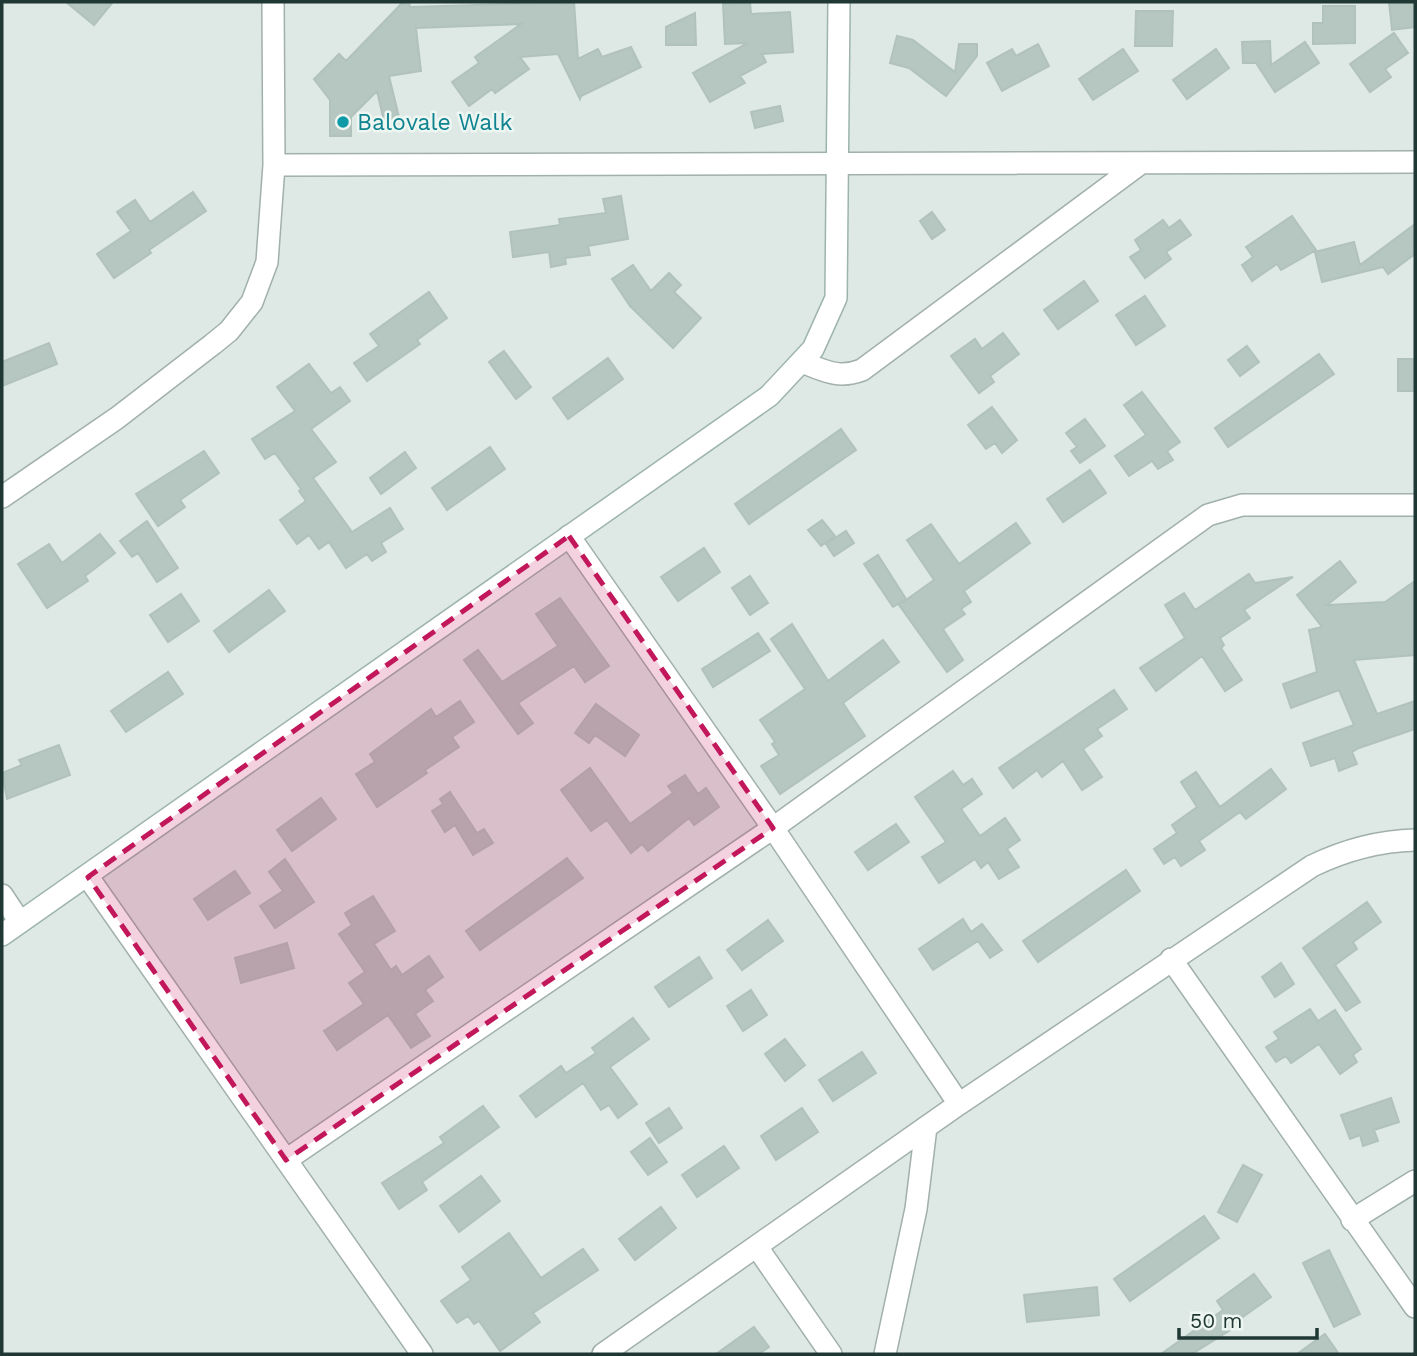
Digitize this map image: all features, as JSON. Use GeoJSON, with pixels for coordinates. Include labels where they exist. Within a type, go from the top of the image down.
{"type":"FeatureCollection","features":[{"type":"Feature","properties":{"kind":"street"},"geometry":{"type":"LineString","coordinates":[[2,497],[117,418],[221,337],[241,317],[262,281],[267,262],[274,165],[273,2]]}},
{"type":"Feature","properties":{"kind":"street"},"geometry":{"type":"LineString","coordinates":[[2,935],[769,396],[802,362],[822,331],[836,298],[839,2]]}},
{"type":"Feature","properties":{"kind":"street"},"geometry":{"type":"LineString","coordinates":[[274,165],[1415,162]]}},
{"type":"Feature","properties":{"kind":"street"},"geometry":{"type":"LineString","coordinates":[[802,362],[833,375],[848,376],[862,370],[1142,163]]}},
{"type":"Feature","properties":{"kind":"street"},"geometry":{"type":"LineString","coordinates":[[286,1160],[773,828],[1208,515],[1242,505],[1415,505]]}},
{"type":"Feature","properties":{"kind":"street"},"geometry":{"type":"LineString","coordinates":[[569,536],[773,828],[958,1104]]}},
{"type":"Feature","properties":{"kind":"street"},"geometry":{"type":"LineString","coordinates":[[603,1354],[958,1104],[1171,959],[1331,857],[1377,844],[1415,840]]}},
{"type":"Feature","properties":{"kind":"street"},"geometry":{"type":"LineString","coordinates":[[88,877],[422,1354]]}},
{"type":"Feature","properties":{"kind":"street"},"geometry":{"type":"LineString","coordinates":[[2,895],[20,922]]}},
{"type":"Feature","properties":{"kind":"street"},"geometry":{"type":"LineString","coordinates":[[1171,959],[1415,1307]]}},
{"type":"Feature","properties":{"kind":"street"},"geometry":{"type":"LineString","coordinates":[[886,1354],[916,1209],[926,1127]]}},
{"type":"Feature","properties":{"kind":"street"},"geometry":{"type":"LineString","coordinates":[[1352,1220],[1415,1181]]}},
{"type":"Feature","properties":{"kind":"street"},"geometry":{"type":"LineString","coordinates":[[757,1247],[831,1354]]}},
{"type":"Feature","properties":{"kind":"highlighted area"},"geometry":{"type":"Polygon","coordinates":[[[569,536],[773,828],[286,1160],[88,877],[569,536]]]}},
{"type":"Feature","properties":{"kind":"building"},"geometry":{"type":"Polygon","coordinates":[[[66,2],[113,2],[94,25],[66,2]]]}},
{"type":"Feature","properties":{"kind":"building"},"geometry":{"type":"Polygon","coordinates":[[[403,2],[409,2],[410,7],[574,2],[578,59],[598,49],[602,57],[631,47],[641,67],[581,96],[580,99],[558,54],[520,57],[529,69],[495,93],[492,89],[469,106],[452,82],[479,63],[475,57],[521,24],[416,28],[421,71],[389,76],[399,117],[384,121],[377,91],[351,117],[351,136],[330,136],[330,100],[314,79],[339,54],[346,61],[403,2]]]}},
{"type":"Feature","properties":{"kind":"building"},"geometry":{"type":"Polygon","coordinates":[[[750,2],[751,14],[790,12],[793,52],[762,54],[766,62],[740,76],[745,83],[710,102],[693,73],[748,43],[725,44],[723,4],[750,2]]]}},
{"type":"Feature","properties":{"kind":"building"},"geometry":{"type":"Polygon","coordinates":[[[1389,2],[1415,2],[1415,27],[1392,30],[1389,2]]]}},
{"type":"Feature","properties":{"kind":"building"},"geometry":{"type":"Polygon","coordinates":[[[1323,6],[1355,6],[1355,43],[1313,44],[1313,23],[1323,23],[1323,6]]]}},
{"type":"Feature","properties":{"kind":"building"},"geometry":{"type":"Polygon","coordinates":[[[1136,11],[1173,11],[1172,46],[1135,46],[1136,11]]]}},
{"type":"Feature","properties":{"kind":"building"},"geometry":{"type":"Polygon","coordinates":[[[695,13],[696,45],[666,45],[666,27],[695,13]]]}},
{"type":"Feature","properties":{"kind":"building"},"geometry":{"type":"Polygon","coordinates":[[[1394,33],[1408,53],[1385,69],[1391,77],[1370,92],[1350,64],[1394,33]]]}},
{"type":"Feature","properties":{"kind":"building"},"geometry":{"type":"Polygon","coordinates":[[[897,36],[913,40],[955,72],[959,44],[977,44],[977,56],[946,96],[909,68],[890,63],[897,36]]]}},
{"type":"Feature","properties":{"kind":"building"},"geometry":{"type":"Polygon","coordinates":[[[1270,41],[1271,65],[1305,42],[1319,63],[1275,92],[1256,63],[1243,63],[1242,42],[1270,41]]]}},
{"type":"Feature","properties":{"kind":"building"},"geometry":{"type":"Polygon","coordinates":[[[1038,44],[1049,66],[1002,91],[987,63],[1012,49],[1016,56],[1038,44]]]}},
{"type":"Feature","properties":{"kind":"building"},"geometry":{"type":"Polygon","coordinates":[[[1123,49],[1138,71],[1093,100],[1079,79],[1123,49]]]}},
{"type":"Feature","properties":{"kind":"building"},"geometry":{"type":"Polygon","coordinates":[[[1216,49],[1229,68],[1187,99],[1173,80],[1216,49]]]}},
{"type":"Feature","properties":{"kind":"building"},"geometry":{"type":"Polygon","coordinates":[[[780,106],[783,121],[755,128],[751,112],[780,106]]]}},
{"type":"Feature","properties":{"kind":"building"},"geometry":{"type":"Polygon","coordinates":[[[193,192],[206,211],[114,278],[97,254],[131,231],[117,212],[135,200],[150,222],[193,192]]]}},
{"type":"Feature","properties":{"kind":"building"},"geometry":{"type":"Polygon","coordinates":[[[621,196],[628,239],[588,246],[590,255],[565,258],[566,264],[551,267],[549,252],[513,257],[510,232],[560,225],[559,219],[606,213],[603,199],[621,196]]]}},
{"type":"Feature","properties":{"kind":"building"},"geometry":{"type":"Polygon","coordinates":[[[932,212],[945,230],[932,239],[920,221],[932,212]]]}},
{"type":"Feature","properties":{"kind":"building"},"geometry":{"type":"Polygon","coordinates":[[[1292,216],[1316,250],[1281,270],[1277,264],[1252,281],[1242,265],[1253,257],[1246,247],[1292,216]]]}},
{"type":"Feature","properties":{"kind":"building"},"geometry":{"type":"Polygon","coordinates":[[[1163,220],[1169,228],[1180,220],[1191,235],[1166,252],[1171,259],[1145,278],[1130,257],[1141,250],[1135,240],[1163,220]]]}},
{"type":"Feature","properties":{"kind":"building"},"geometry":{"type":"Polygon","coordinates":[[[1415,224],[1415,254],[1388,274],[1383,267],[1322,282],[1315,252],[1354,242],[1360,265],[1415,224]]]}},
{"type":"Feature","properties":{"kind":"building"},"geometry":{"type":"Polygon","coordinates":[[[633,265],[651,291],[669,273],[681,285],[674,292],[701,318],[673,348],[630,306],[612,279],[633,265]]]}},
{"type":"Feature","properties":{"kind":"building"},"geometry":{"type":"Polygon","coordinates":[[[1084,281],[1098,301],[1058,329],[1044,310],[1084,281]]]}},
{"type":"Feature","properties":{"kind":"building"},"geometry":{"type":"Polygon","coordinates":[[[429,292],[447,318],[417,340],[420,344],[367,381],[354,363],[379,346],[370,334],[429,292]]]}},
{"type":"Feature","properties":{"kind":"building"},"geometry":{"type":"Polygon","coordinates":[[[1145,296],[1165,326],[1136,345],[1116,315],[1145,296]]]}},
{"type":"Feature","properties":{"kind":"building"},"geometry":{"type":"Polygon","coordinates":[[[1003,333],[1019,354],[990,376],[994,382],[979,393],[951,356],[975,339],[982,349],[1003,333]]]}},
{"type":"Feature","properties":{"kind":"building"},"geometry":{"type":"Polygon","coordinates":[[[49,343],[57,364],[2,386],[2,362],[49,343]]]}},
{"type":"Feature","properties":{"kind":"building"},"geometry":{"type":"Polygon","coordinates":[[[1247,346],[1259,362],[1240,376],[1228,360],[1247,346]]]}},
{"type":"Feature","properties":{"kind":"building"},"geometry":{"type":"Polygon","coordinates":[[[504,351],[531,387],[516,399],[489,362],[504,351]]]}},
{"type":"Feature","properties":{"kind":"building"},"geometry":{"type":"Polygon","coordinates":[[[1319,354],[1334,374],[1228,447],[1215,428],[1319,354]]]}},
{"type":"Feature","properties":{"kind":"building"},"geometry":{"type":"Polygon","coordinates":[[[608,358],[623,379],[568,419],[553,398],[608,358]]]}},
{"type":"Feature","properties":{"kind":"building"},"geometry":{"type":"Polygon","coordinates":[[[1398,359],[1415,359],[1415,391],[1398,391],[1398,359]]]}},
{"type":"Feature","properties":{"kind":"building"},"geometry":{"type":"Polygon","coordinates":[[[309,364],[331,393],[340,387],[350,401],[311,429],[336,462],[313,478],[352,532],[390,508],[403,529],[381,543],[386,552],[372,561],[367,554],[346,568],[329,542],[319,549],[309,535],[297,544],[280,520],[306,501],[299,491],[301,489],[275,453],[265,459],[252,439],[295,411],[277,387],[309,364]]]}},
{"type":"Feature","properties":{"kind":"building"},"geometry":{"type":"Polygon","coordinates":[[[1142,392],[1180,442],[1167,451],[1173,460],[1158,469],[1152,461],[1129,476],[1115,456],[1146,435],[1124,405],[1142,392]]]}},
{"type":"Feature","properties":{"kind":"building"},"geometry":{"type":"Polygon","coordinates":[[[992,407],[1017,440],[1002,453],[995,443],[986,449],[968,425],[992,407]]]}},
{"type":"Feature","properties":{"kind":"building"},"geometry":{"type":"Polygon","coordinates":[[[1085,419],[1105,446],[1080,463],[1071,451],[1077,447],[1066,433],[1085,419]]]}},
{"type":"Feature","properties":{"kind":"building"},"geometry":{"type":"Polygon","coordinates":[[[841,429],[856,450],[749,524],[735,504],[841,429]]]}},
{"type":"Feature","properties":{"kind":"building"},"geometry":{"type":"Polygon","coordinates":[[[490,447],[505,469],[447,510],[432,488],[490,447]]]}},
{"type":"Feature","properties":{"kind":"building"},"geometry":{"type":"Polygon","coordinates":[[[204,451],[219,473],[180,500],[185,507],[158,526],[136,494],[204,451]]]}},
{"type":"Feature","properties":{"kind":"building"},"geometry":{"type":"Polygon","coordinates":[[[405,452],[416,468],[381,494],[370,478],[405,452]]]}},
{"type":"Feature","properties":{"kind":"building"},"geometry":{"type":"Polygon","coordinates":[[[1090,470],[1106,493],[1063,522],[1047,499],[1090,470]]]}},
{"type":"Feature","properties":{"kind":"building"},"geometry":{"type":"Polygon","coordinates":[[[822,520],[835,536],[821,546],[808,530],[822,520]]]}},
{"type":"Feature","properties":{"kind":"building"},"geometry":{"type":"Polygon","coordinates":[[[147,521],[178,568],[157,582],[138,553],[132,557],[120,541],[147,521]]]}},
{"type":"Feature","properties":{"kind":"building"},"geometry":{"type":"Polygon","coordinates":[[[1016,523],[1030,543],[964,591],[971,602],[961,609],[965,614],[943,629],[963,660],[947,672],[899,605],[934,580],[907,540],[931,524],[959,564],[1016,523]]]}},
{"type":"Feature","properties":{"kind":"building"},"geometry":{"type":"Polygon","coordinates":[[[846,531],[854,543],[834,556],[826,544],[846,531]]]}},
{"type":"Feature","properties":{"kind":"building"},"geometry":{"type":"Polygon","coordinates":[[[100,534],[115,553],[85,576],[88,581],[47,608],[18,564],[49,544],[62,563],[100,534]]]}},
{"type":"Feature","properties":{"kind":"building"},"geometry":{"type":"Polygon","coordinates":[[[704,548],[720,572],[678,601],[661,577],[704,548]]]}},
{"type":"Feature","properties":{"kind":"building"},"geometry":{"type":"Polygon","coordinates":[[[878,555],[906,599],[893,607],[864,564],[878,555]]]}},
{"type":"Feature","properties":{"kind":"building"},"geometry":{"type":"Polygon","coordinates":[[[1340,561],[1356,582],[1327,605],[1385,602],[1415,581],[1415,655],[1354,660],[1377,714],[1415,701],[1415,729],[1359,748],[1352,752],[1357,764],[1339,771],[1335,758],[1311,766],[1303,743],[1354,725],[1339,690],[1291,708],[1283,684],[1317,672],[1309,630],[1322,627],[1297,595],[1340,561]]]}},
{"type":"Feature","properties":{"kind":"building"},"geometry":{"type":"Polygon","coordinates":[[[1249,574],[1255,583],[1293,577],[1244,610],[1250,618],[1220,638],[1224,645],[1221,648],[1242,680],[1225,691],[1202,656],[1156,691],[1140,668],[1185,638],[1165,605],[1184,593],[1195,610],[1249,574]]]}},
{"type":"Feature","properties":{"kind":"building"},"geometry":{"type":"Polygon","coordinates":[[[750,576],[768,603],[750,615],[732,588],[750,576]]]}},
{"type":"Feature","properties":{"kind":"building"},"geometry":{"type":"Polygon","coordinates":[[[269,590],[285,611],[229,652],[214,631],[269,590]]]}},
{"type":"Feature","properties":{"kind":"building"},"geometry":{"type":"Polygon","coordinates":[[[181,594],[199,621],[168,642],[150,615],[181,594]]]}},
{"type":"Feature","properties":{"kind":"building"},"geometry":{"type":"Polygon","coordinates":[[[560,598],[609,666],[585,682],[574,666],[518,703],[533,723],[518,734],[464,660],[478,650],[502,682],[558,646],[536,614],[560,598]]]}},
{"type":"Feature","properties":{"kind":"building"},"geometry":{"type":"Polygon","coordinates":[[[792,624],[828,681],[883,640],[899,662],[843,703],[865,736],[780,794],[761,766],[779,755],[772,744],[775,742],[760,720],[805,689],[771,639],[792,624]]]}},
{"type":"Feature","properties":{"kind":"building"},"geometry":{"type":"Polygon","coordinates":[[[758,633],[770,651],[713,687],[702,669],[758,633]]]}},
{"type":"Feature","properties":{"kind":"building"},"geometry":{"type":"Polygon","coordinates":[[[168,672],[183,694],[126,732],[111,711],[168,672]]]}},
{"type":"Feature","properties":{"kind":"building"},"geometry":{"type":"Polygon","coordinates":[[[1114,690],[1127,709],[1097,729],[1102,736],[1083,749],[1102,777],[1082,790],[1063,761],[1042,777],[1037,770],[1013,788],[999,768],[1114,690]]]}},
{"type":"Feature","properties":{"kind":"building"},"geometry":{"type":"Polygon","coordinates":[[[460,701],[474,722],[452,737],[459,747],[377,807],[356,774],[375,762],[370,754],[431,709],[436,717],[460,701]]]}},
{"type":"Feature","properties":{"kind":"building"},"geometry":{"type":"Polygon","coordinates":[[[596,704],[639,735],[625,756],[595,735],[589,743],[575,733],[596,704]]]}},
{"type":"Feature","properties":{"kind":"building"},"geometry":{"type":"Polygon","coordinates":[[[59,745],[70,775],[7,799],[2,773],[22,765],[19,760],[59,745]]]}},
{"type":"Feature","properties":{"kind":"building"},"geometry":{"type":"Polygon","coordinates":[[[590,768],[630,824],[673,793],[668,786],[685,775],[698,794],[706,788],[719,807],[694,825],[689,818],[648,851],[642,844],[631,853],[607,820],[591,831],[561,790],[590,768]]]}},
{"type":"Feature","properties":{"kind":"building"},"geometry":{"type":"Polygon","coordinates":[[[1271,769],[1286,789],[1246,819],[1240,812],[1199,841],[1205,850],[1181,866],[1175,857],[1164,864],[1154,849],[1177,833],[1172,825],[1197,807],[1181,782],[1196,772],[1220,807],[1271,769]]]}},
{"type":"Feature","properties":{"kind":"building"},"geometry":{"type":"Polygon","coordinates":[[[953,771],[963,785],[972,779],[982,794],[961,809],[980,836],[1005,818],[1020,840],[1007,849],[1019,867],[999,879],[988,862],[981,868],[975,859],[939,883],[922,857],[946,842],[915,797],[953,771]]]}},
{"type":"Feature","properties":{"kind":"building"},"geometry":{"type":"Polygon","coordinates":[[[450,792],[477,833],[484,829],[493,843],[473,855],[455,825],[445,832],[432,811],[443,804],[440,799],[450,792]]]}},
{"type":"Feature","properties":{"kind":"building"},"geometry":{"type":"Polygon","coordinates":[[[321,798],[336,819],[292,851],[277,830],[321,798]]]}},
{"type":"Feature","properties":{"kind":"building"},"geometry":{"type":"Polygon","coordinates":[[[896,824],[909,842],[868,870],[855,852],[896,824]]]}},
{"type":"Feature","properties":{"kind":"building"},"geometry":{"type":"Polygon","coordinates":[[[567,858],[583,878],[480,950],[466,931],[567,858]]]}},
{"type":"Feature","properties":{"kind":"building"},"geometry":{"type":"Polygon","coordinates":[[[285,859],[314,902],[275,928],[260,906],[283,891],[269,872],[285,859]]]}},
{"type":"Feature","properties":{"kind":"building"},"geometry":{"type":"Polygon","coordinates":[[[1126,870],[1140,891],[1038,962],[1023,941],[1126,870]]]}},
{"type":"Feature","properties":{"kind":"building"},"geometry":{"type":"Polygon","coordinates":[[[235,871],[250,893],[208,920],[194,899],[235,871]]]}},
{"type":"Feature","properties":{"kind":"building"},"geometry":{"type":"Polygon","coordinates":[[[373,896],[395,931],[374,944],[391,970],[396,966],[402,975],[429,956],[443,977],[425,990],[433,1001],[415,1014],[430,1036],[411,1048],[388,1015],[337,1050],[324,1031],[364,1004],[349,983],[365,972],[339,934],[352,925],[345,913],[373,896]]]}},
{"type":"Feature","properties":{"kind":"building"},"geometry":{"type":"Polygon","coordinates":[[[1367,902],[1381,922],[1353,942],[1357,949],[1335,965],[1360,1002],[1346,1011],[1303,948],[1367,902]]]}},
{"type":"Feature","properties":{"kind":"building"},"geometry":{"type":"Polygon","coordinates":[[[963,919],[971,932],[982,924],[1002,950],[990,958],[978,941],[933,970],[919,949],[963,919]]]}},
{"type":"Feature","properties":{"kind":"building"},"geometry":{"type":"Polygon","coordinates":[[[768,920],[783,941],[742,970],[727,950],[768,920]]]}},
{"type":"Feature","properties":{"kind":"building"},"geometry":{"type":"Polygon","coordinates":[[[287,943],[294,968],[241,983],[235,958],[287,943]]]}},
{"type":"Feature","properties":{"kind":"building"},"geometry":{"type":"Polygon","coordinates":[[[699,957],[712,978],[669,1007],[655,987],[699,957]]]}},
{"type":"Feature","properties":{"kind":"building"},"geometry":{"type":"Polygon","coordinates":[[[1281,963],[1294,984],[1275,997],[1262,977],[1281,963]]]}},
{"type":"Feature","properties":{"kind":"building"},"geometry":{"type":"Polygon","coordinates":[[[751,990],[767,1015],[743,1031],[727,1006],[751,990]]]}},
{"type":"Feature","properties":{"kind":"building"},"geometry":{"type":"Polygon","coordinates":[[[1310,1009],[1318,1021],[1335,1010],[1361,1049],[1353,1055],[1357,1062],[1340,1074],[1319,1044],[1291,1063],[1286,1056],[1276,1062],[1266,1047],[1279,1039],[1274,1032],[1310,1009]]]}},
{"type":"Feature","properties":{"kind":"building"},"geometry":{"type":"Polygon","coordinates":[[[633,1018],[649,1039],[610,1067],[637,1104],[618,1118],[609,1105],[601,1110],[583,1083],[536,1117],[520,1096],[561,1066],[566,1073],[596,1053],[592,1048],[633,1018]]]}},
{"type":"Feature","properties":{"kind":"building"},"geometry":{"type":"Polygon","coordinates":[[[785,1039],[805,1065],[785,1081],[765,1054],[785,1039]]]}},
{"type":"Feature","properties":{"kind":"building"},"geometry":{"type":"Polygon","coordinates":[[[862,1052],[876,1073],[833,1101],[819,1080],[862,1052]]]}},
{"type":"Feature","properties":{"kind":"building"},"geometry":{"type":"Polygon","coordinates":[[[1391,1098],[1399,1122],[1374,1130],[1378,1141],[1363,1146],[1360,1135],[1350,1139],[1341,1115],[1391,1098]]]}},
{"type":"Feature","properties":{"kind":"building"},"geometry":{"type":"Polygon","coordinates":[[[483,1106],[499,1127],[422,1182],[427,1190],[399,1209],[382,1183],[444,1143],[440,1137],[483,1106]]]}},
{"type":"Feature","properties":{"kind":"building"},"geometry":{"type":"Polygon","coordinates":[[[669,1108],[682,1128],[659,1143],[646,1123],[669,1108]]]}},
{"type":"Feature","properties":{"kind":"building"},"geometry":{"type":"Polygon","coordinates":[[[802,1108],[818,1132],[776,1160],[761,1136],[802,1108]]]}},
{"type":"Feature","properties":{"kind":"building"},"geometry":{"type":"Polygon","coordinates":[[[650,1138],[667,1162],[648,1175],[631,1152],[650,1138]]]}},
{"type":"Feature","properties":{"kind":"building"},"geometry":{"type":"Polygon","coordinates":[[[724,1146],[739,1168],[697,1197],[682,1175],[724,1146]]]}},
{"type":"Feature","properties":{"kind":"building"},"geometry":{"type":"Polygon","coordinates":[[[1243,1165],[1262,1175],[1237,1222],[1218,1212],[1243,1165]]]}},
{"type":"Feature","properties":{"kind":"building"},"geometry":{"type":"Polygon","coordinates":[[[481,1176],[500,1201],[459,1232],[440,1206],[481,1176]]]}},
{"type":"Feature","properties":{"kind":"building"},"geometry":{"type":"Polygon","coordinates":[[[661,1207],[676,1228],[635,1260],[619,1239],[661,1207]]]}},
{"type":"Feature","properties":{"kind":"building"},"geometry":{"type":"Polygon","coordinates":[[[1204,1216],[1219,1238],[1130,1301],[1114,1279],[1204,1216]]]}},
{"type":"Feature","properties":{"kind":"building"},"geometry":{"type":"Polygon","coordinates":[[[509,1233],[541,1278],[583,1249],[598,1270],[533,1313],[540,1322],[500,1351],[479,1321],[474,1324],[468,1316],[457,1323],[441,1301],[471,1280],[462,1267],[509,1233]]]}},
{"type":"Feature","properties":{"kind":"building"},"geometry":{"type":"Polygon","coordinates":[[[1329,1250],[1360,1314],[1334,1327],[1303,1263],[1329,1250]]]}},
{"type":"Feature","properties":{"kind":"building"},"geometry":{"type":"Polygon","coordinates":[[[1254,1274],[1271,1297],[1230,1326],[1232,1329],[1192,1354],[1161,1354],[1223,1310],[1217,1301],[1254,1274]]]}},
{"type":"Feature","properties":{"kind":"building"},"geometry":{"type":"Polygon","coordinates":[[[1097,1287],[1099,1315],[1027,1322],[1024,1295],[1097,1287]]]}},
{"type":"Feature","properties":{"kind":"building"},"geometry":{"type":"Polygon","coordinates":[[[754,1327],[769,1347],[759,1354],[716,1354],[754,1327]]]}},
{"type":"Feature","properties":{"kind":"building"},"geometry":{"type":"Polygon","coordinates":[[[1325,1334],[1339,1354],[1297,1354],[1325,1334]]]}},
{"type":"Feature","properties":{"kind":"place","name":"Balovale Walk"},"geometry":{"type":"Point","coordinates":[343,122]}}]}
